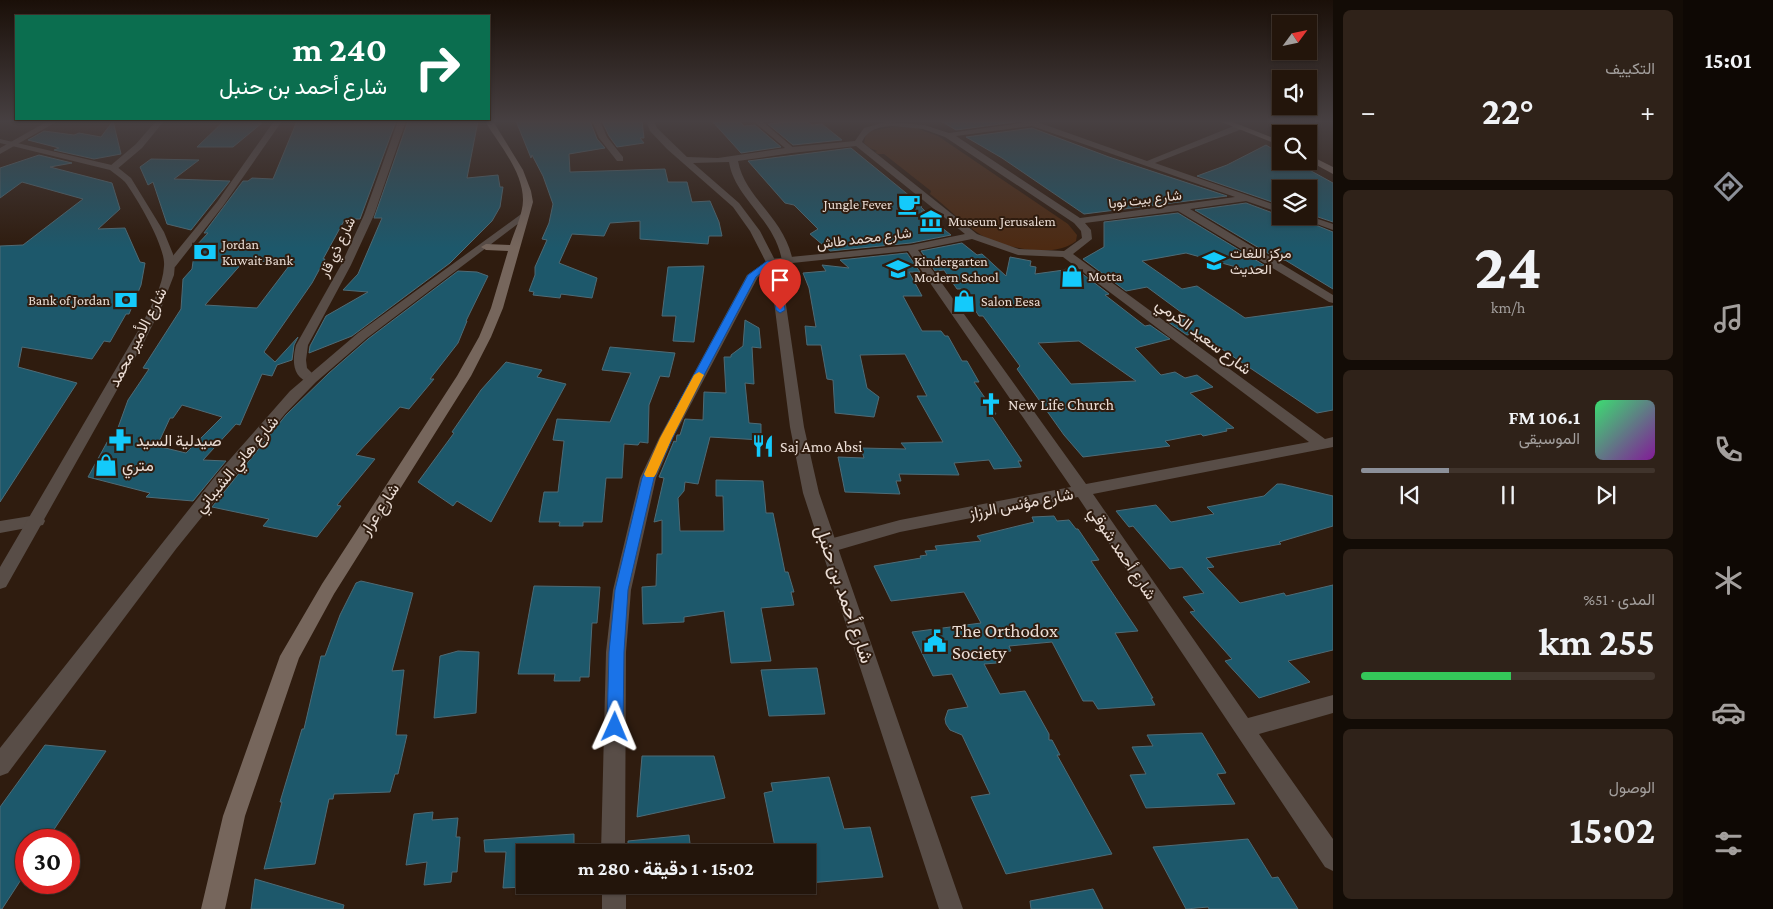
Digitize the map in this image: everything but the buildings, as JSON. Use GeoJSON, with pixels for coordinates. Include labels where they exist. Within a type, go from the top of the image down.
{"type":"FeatureCollection","features":[{"type":"Feature","properties":{"kind":"main road","name":"شارع عرار"},"geometry":{"type":"LineString","coordinates":[[213,909],[234,816],[290,656],[328,589],[464,376],[485,337],[497,308],[528,202],[527,188],[515,163]]}},
{"type":"Feature","properties":{"kind":"main road"},"geometry":{"type":"LineString","coordinates":[[1318,163],[1333,172]]}},
{"type":"Feature","properties":{"kind":"main road"},"geometry":{"type":"LineString","coordinates":[[486,247],[514,248]]}},
{"type":"Feature","properties":{"kind":"street"},"geometry":{"type":"LineString","coordinates":[[94,163],[113,168],[118,163]]}},
{"type":"Feature","properties":{"kind":"street"},"geometry":{"type":"LineString","coordinates":[[170,266],[220,204],[248,163]]}},
{"type":"Feature","properties":{"kind":"street","name":"شارع ذي قار"},"geometry":{"type":"LineString","coordinates":[[311,379],[302,373],[300,367],[299,359],[302,345],[346,265],[369,215],[387,163]]}},
{"type":"Feature","properties":{"kind":"street","name":"شارع أحمد بن حنبل"},"geometry":{"type":"LineString","coordinates":[[691,163],[736,205],[778,265],[797,427],[811,493],[951,909]]}},
{"type":"Feature","properties":{"kind":"street","name":"شارع أحمد بن حنبل"},"geometry":{"type":"LineString","coordinates":[[733,163],[739,179],[786,244],[778,265]]}},
{"type":"Feature","properties":{"kind":"street"},"geometry":{"type":"LineString","coordinates":[[883,163],[973,236],[1002,248],[1018,252],[1066,254],[1086,239],[1086,230],[1078,222],[989,163]]}},
{"type":"Feature","properties":{"kind":"street"},"geometry":{"type":"LineString","coordinates":[[1146,164],[1272,207]]}},
{"type":"Feature","properties":{"kind":"street","name":"شارع الأمير محمد"},"geometry":{"type":"LineString","coordinates":[[0,582],[37,521],[150,320],[169,275],[170,266],[166,248],[128,180],[113,168]]}},
{"type":"Feature","properties":{"kind":"street","name":"شارع بيت نوبا"},"geometry":{"type":"LineString","coordinates":[[1078,222],[1244,199]]}},
{"type":"Feature","properties":{"kind":"street"},"geometry":{"type":"LineString","coordinates":[[736,205],[757,202]]}},
{"type":"Feature","properties":{"kind":"street"},"geometry":{"type":"LineString","coordinates":[[1181,208],[1333,300]]}},
{"type":"Feature","properties":{"kind":"street","name":"شارع هاني الشيباني"},"geometry":{"type":"LineString","coordinates":[[0,765],[230,469],[269,422],[311,379],[394,312],[486,247],[524,215]]}},
{"type":"Feature","properties":{"kind":"street"},"geometry":{"type":"LineString","coordinates":[[1317,222],[1333,227]]}},
{"type":"Feature","properties":{"kind":"street","name":"شارع محمد طاش"},"geometry":{"type":"LineString","coordinates":[[778,265],[911,248],[973,236]]}},
{"type":"Feature","properties":{"kind":"street","name":"شارع أحمد شوقي"},"geometry":{"type":"LineString","coordinates":[[911,248],[1082,491],[1242,729],[1333,859]]}},
{"type":"Feature","properties":{"kind":"street","name":"شارع سعيد الكرمي"},"geometry":{"type":"LineString","coordinates":[[1066,254],[1328,443]]}},
{"type":"Feature","properties":{"kind":"street"},"geometry":{"type":"LineString","coordinates":[[613,844],[616,652],[622,590],[648,478],[685,401],[753,275],[778,265]]}},
{"type":"Feature","properties":{"kind":"street","name":"شارع مؤنس الرزاز"},"geometry":{"type":"LineString","coordinates":[[828,546],[900,526],[1328,443]]}},
{"type":"Feature","properties":{"kind":"street"},"geometry":{"type":"LineString","coordinates":[[0,528],[37,521]]}},
{"type":"Feature","properties":{"kind":"street"},"geometry":{"type":"LineString","coordinates":[[1242,729],[1333,704]]}},
{"type":"Feature","properties":{"kind":"street"},"geometry":{"type":"LineString","coordinates":[[614,894],[614,909]]}},
{"type":"Feature","properties":{"kind":"shaded area"},"geometry":{"type":"Polygon","coordinates":[[[896,163],[979,163],[1068,224],[1077,235],[1076,241],[1067,246],[1043,250],[1029,250],[1002,244],[981,235],[968,226],[930,194],[931,191],[896,163]]]}},
{"type":"Feature","properties":{"kind":"slow traffic"},"geometry":{"type":"LineString","coordinates":[[650,474],[666,438],[699,375]]}},
{"type":"Feature","properties":{"kind":"place","name":"Jungle Fever"},"geometry":{"type":"Point","coordinates":[909,204]}},
{"type":"Feature","properties":{"kind":"place","name":"Museum Jerusalem"},"geometry":{"type":"Point","coordinates":[931,221]}},
{"type":"Feature","properties":{"kind":"place","name":"Jordan Kuwait Bank"},"geometry":{"type":"Point","coordinates":[205,252]}},
{"type":"Feature","properties":{"kind":"place","name":"مركز اللغات الحديث"},"geometry":{"type":"Point","coordinates":[1214,261]}},
{"type":"Feature","properties":{"kind":"place","name":"Kindergarten Modern School"},"geometry":{"type":"Point","coordinates":[898,269]}},
{"type":"Feature","properties":{"kind":"place","name":"Motta"},"geometry":{"type":"Point","coordinates":[1072,276]}},
{"type":"Feature","properties":{"kind":"place","name":"Bank of Jordan"},"geometry":{"type":"Point","coordinates":[126,300]}},
{"type":"Feature","properties":{"kind":"place","name":"Salon Eesa"},"geometry":{"type":"Point","coordinates":[964,301]}},
{"type":"Feature","properties":{"kind":"place","name":"New Life Church"},"geometry":{"type":"Point","coordinates":[991,404]}},
{"type":"Feature","properties":{"kind":"place","name":"صيدلية السيد"},"geometry":{"type":"Point","coordinates":[120,440]}},
{"type":"Feature","properties":{"kind":"place","name":"Saj Amo Absi"},"geometry":{"type":"Point","coordinates":[763,446]}},
{"type":"Feature","properties":{"kind":"place","name":"متري"},"geometry":{"type":"Point","coordinates":[106,465]}},
{"type":"Feature","properties":{"kind":"place","name":"The Orthodox Society"},"geometry":{"type":"Point","coordinates":[935,641]}},
{"type":"Feature","properties":{"kind":"route"},"geometry":{"type":"LineString","coordinates":[[615,727],[616,652],[622,590],[648,478],[678,413],[736,305],[753,275],[770,262],[775,270],[780,310]]}}]}
